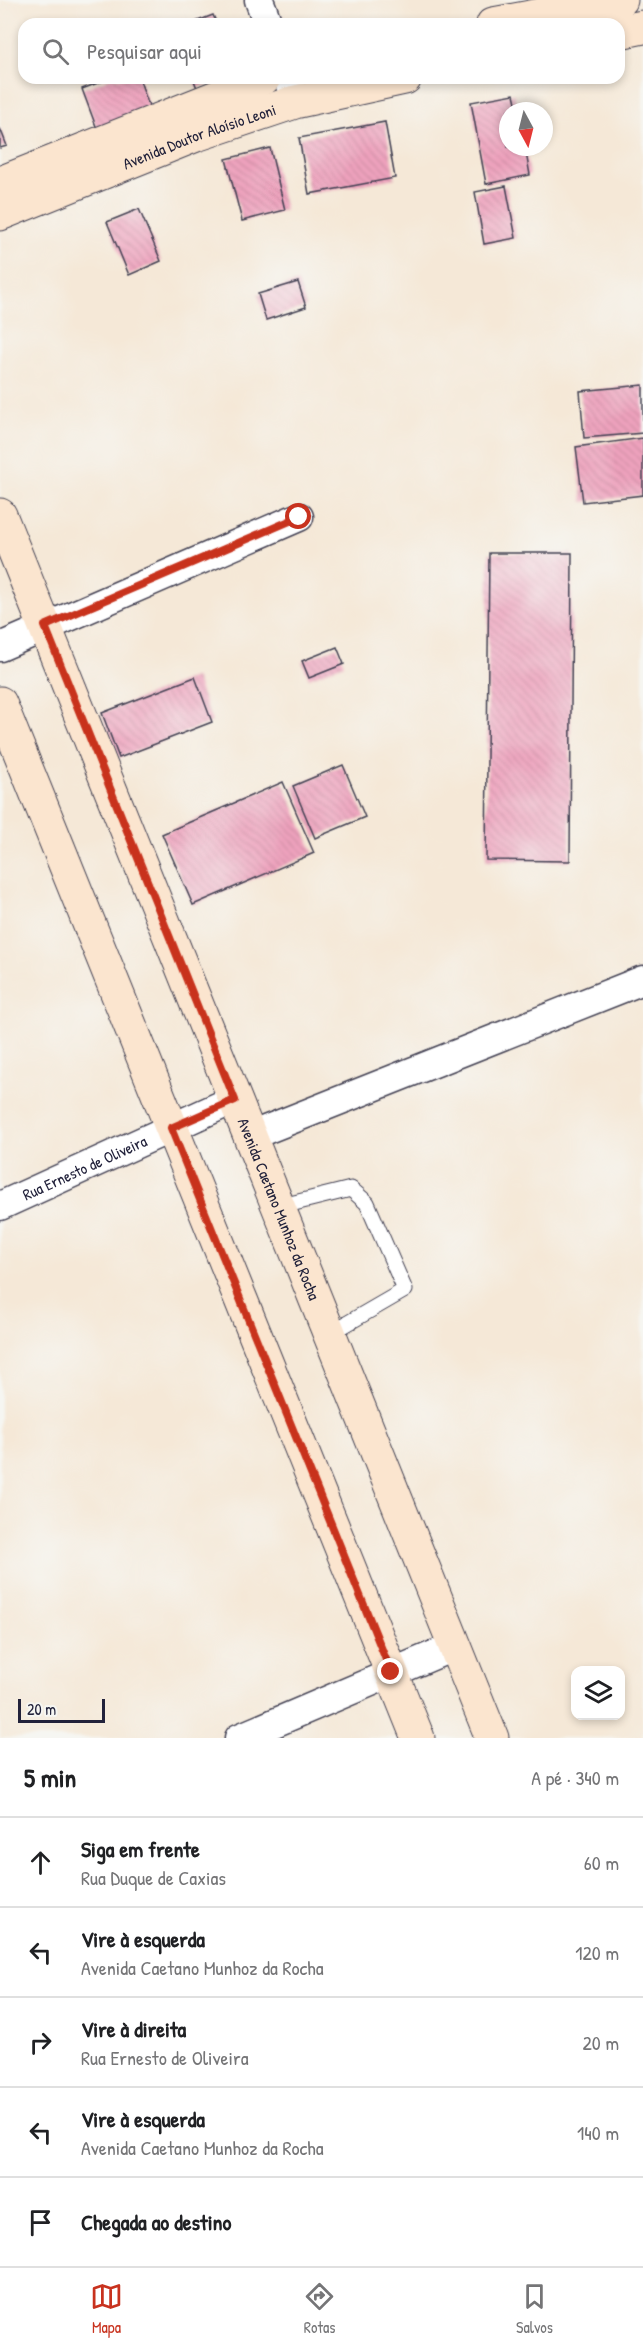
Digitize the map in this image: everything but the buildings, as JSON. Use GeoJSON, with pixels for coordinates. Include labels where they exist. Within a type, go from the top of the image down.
{"type":"FeatureCollection","features":[{"type":"Feature","properties":{"kind":"main road"},"geometry":{"type":"LineString","coordinates":[[526,18],[621,0]]}},
{"type":"Feature","properties":{"kind":"main road"},"geometry":{"type":"LineString","coordinates":[[625,31],[643,27]]}},
{"type":"Feature","properties":{"kind":"main road","name":"Avenida Doutor Aloísio Leoni"},"geometry":{"type":"LineString","coordinates":[[0,183],[249,84]]}},
{"type":"Feature","properties":{"kind":"main road","name":"Avenida Doutor Aloísio Leoni"},"geometry":{"type":"LineString","coordinates":[[0,214],[196,135],[292,90],[348,84]]}},
{"type":"Feature","properties":{"kind":"main road","name":"Avenida Caetano Munhoz da Rocha"},"geometry":{"type":"LineString","coordinates":[[0,515],[492,1738]]}},
{"type":"Feature","properties":{"kind":"main road"},"geometry":{"type":"LineString","coordinates":[[0,703],[418,1738]]}},
{"type":"Feature","properties":{"kind":"street"},"geometry":{"type":"LineString","coordinates":[[259,0],[266,18]]}},
{"type":"Feature","properties":{"kind":"street"},"geometry":{"type":"LineString","coordinates":[[0,647],[299,517]]}},
{"type":"Feature","properties":{"kind":"street"},"geometry":{"type":"LineString","coordinates":[[250,1136],[643,980]]}},
{"type":"Feature","properties":{"kind":"street","name":"Rua Ernesto de Oliveira"},"geometry":{"type":"LineString","coordinates":[[0,1206],[235,1100]]}},
{"type":"Feature","properties":{"kind":"street"},"geometry":{"type":"LineString","coordinates":[[239,1738],[455,1646]]}},
{"type":"Feature","properties":{"kind":"lane"},"geometry":{"type":"LineString","coordinates":[[278,1207],[351,1190],[367,1203],[405,1290],[329,1334]]}},
{"type":"Feature","properties":{"kind":"route"},"geometry":{"type":"LineString","coordinates":[[299,517],[45,626],[235,1100],[171,1128],[391,1672]]}}]}
